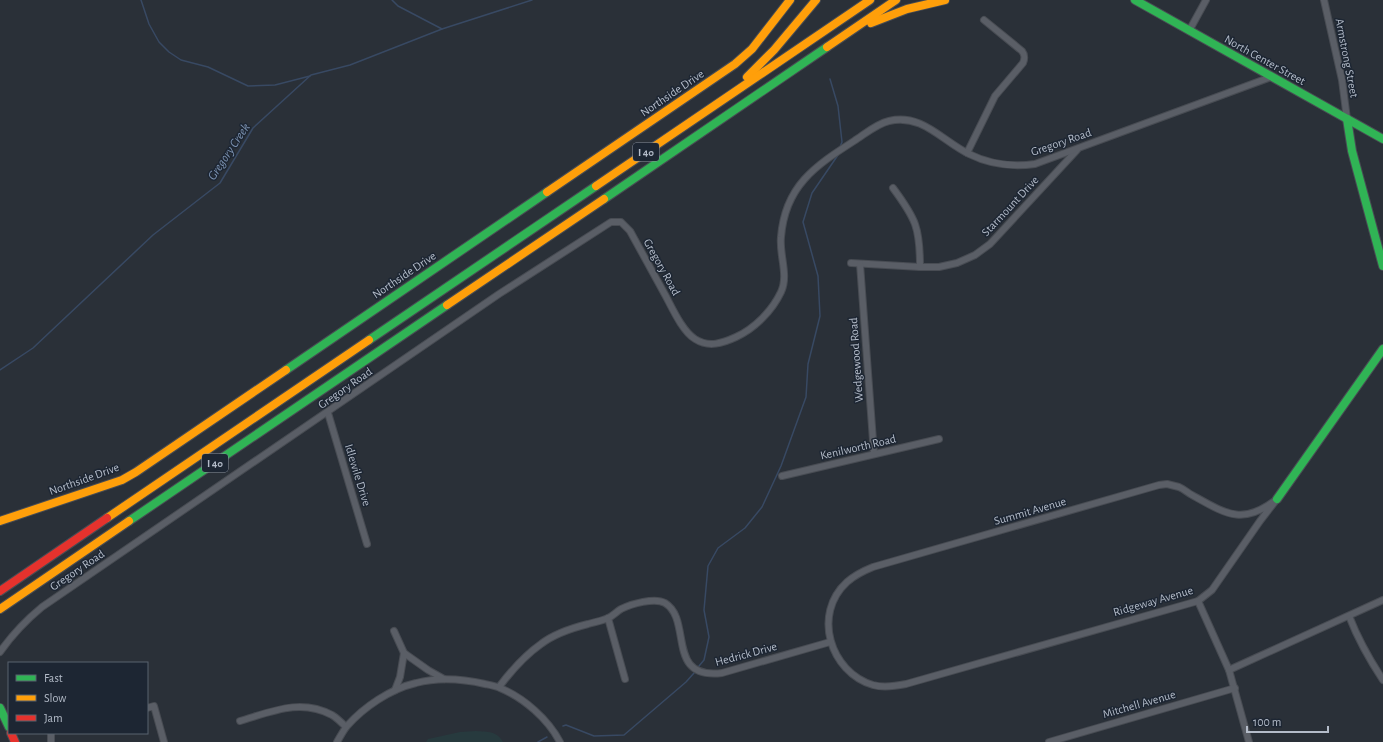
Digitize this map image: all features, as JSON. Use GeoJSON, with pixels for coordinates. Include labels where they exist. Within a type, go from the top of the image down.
{"type":"FeatureCollection","features":[{"type":"Feature","properties":{"kind":"main road","name":"Northside Drive"},"geometry":{"type":"LineString","coordinates":[[0,521],[108,486],[136,472],[735,64],[752,49],[790,0]]}},
{"type":"Feature","properties":{"kind":"main road"},"geometry":{"type":"LineString","coordinates":[[688,124],[724,97],[758,67],[816,0]]}},
{"type":"Feature","properties":{"kind":"main road","name":"I 40"},"geometry":{"type":"LineString","coordinates":[[0,591],[870,0]]}},
{"type":"Feature","properties":{"kind":"main road","name":"I 40"},"geometry":{"type":"LineString","coordinates":[[0,609],[896,0]]}},
{"type":"Feature","properties":{"kind":"main road"},"geometry":{"type":"LineString","coordinates":[[837,40],[867,24],[898,12],[931,2],[945,0]]}},
{"type":"Feature","properties":{"kind":"main road","name":"North Center Street"},"geometry":{"type":"LineString","coordinates":[[1135,0],[1383,139]]}},
{"type":"Feature","properties":{"kind":"main road"},"geometry":{"type":"LineString","coordinates":[[1347,119],[1352,150],[1383,266]]}},
{"type":"Feature","properties":{"kind":"main road","name":"Ridgeway Avenue"},"geometry":{"type":"LineString","coordinates":[[1277,499],[1383,349]]}},
{"type":"Feature","properties":{"kind":"main road"},"geometry":{"type":"LineString","coordinates":[[0,708],[8,725]]}},
{"type":"Feature","properties":{"kind":"street"},"geometry":{"type":"LineString","coordinates":[[1189,31],[1206,0]]}},
{"type":"Feature","properties":{"kind":"street","name":"Armstrong Street"},"geometry":{"type":"LineString","coordinates":[[1324,0],[1342,80],[1347,119]]}},
{"type":"Feature","properties":{"kind":"street"},"geometry":{"type":"LineString","coordinates":[[967,154],[995,96],[1025,59],[1022,51],[984,20]]}},
{"type":"Feature","properties":{"kind":"street","name":"Gregory Road"},"geometry":{"type":"LineString","coordinates":[[0,652],[11,636],[26,620],[42,607],[328,413],[499,294],[611,222],[621,222],[630,231],[674,312],[687,332],[695,339],[704,343],[715,344],[725,342],[743,334],[759,322],[772,308],[782,291],[784,268],[781,257],[780,238],[790,201],[800,184],[818,166],[875,127],[888,121],[903,119],[918,122],[931,128],[967,154],[988,161],[1022,166],[1048,160],[1271,77]]}},
{"type":"Feature","properties":{"kind":"street","name":"Starmount Drive"},"geometry":{"type":"LineString","coordinates":[[851,262],[860,264],[939,267],[957,263],[975,255],[990,244],[1078,148]]}},
{"type":"Feature","properties":{"kind":"street"},"geometry":{"type":"LineString","coordinates":[[893,188],[914,220],[919,234],[920,267]]}},
{"type":"Feature","properties":{"kind":"street","name":"Wedgewood Road"},"geometry":{"type":"LineString","coordinates":[[860,264],[874,454]]}},
{"type":"Feature","properties":{"kind":"street","name":"Idlewile Drive"},"geometry":{"type":"LineString","coordinates":[[328,413],[367,544]]}},
{"type":"Feature","properties":{"kind":"street","name":"Kenilworth Road"},"geometry":{"type":"LineString","coordinates":[[782,476],[939,439]]}},
{"type":"Feature","properties":{"kind":"street","name":"Summit Avenue"},"geometry":{"type":"LineString","coordinates":[[830,642],[828,626],[830,610],[836,596],[846,583],[858,573],[873,567],[1159,485],[1167,484],[1179,487],[1219,510],[1231,514],[1244,515],[1257,512],[1277,499]]}},
{"type":"Feature","properties":{"kind":"street","name":"Ridgeway Avenue"},"geometry":{"type":"LineString","coordinates":[[830,642],[836,657],[846,670],[859,679],[874,685],[890,687],[906,684],[1198,601],[1212,590],[1277,499]]}},
{"type":"Feature","properties":{"kind":"street"},"geometry":{"type":"LineString","coordinates":[[1229,670],[1383,600]]}},
{"type":"Feature","properties":{"kind":"street","name":"Hedrick Drive"},"geometry":{"type":"LineString","coordinates":[[499,687],[512,669],[542,643],[575,627],[608,618],[620,610],[634,604],[648,601],[662,602],[671,607],[675,615],[682,650],[686,659],[693,667],[702,673],[712,675],[722,674],[830,642]]}},
{"type":"Feature","properties":{"kind":"street"},"geometry":{"type":"LineString","coordinates":[[1198,601],[1229,670],[1249,742]]}},
{"type":"Feature","properties":{"kind":"street"},"geometry":{"type":"LineString","coordinates":[[1349,616],[1368,658],[1383,680]]}},
{"type":"Feature","properties":{"kind":"street"},"geometry":{"type":"LineString","coordinates":[[608,618],[625,679]]}},
{"type":"Feature","properties":{"kind":"street"},"geometry":{"type":"LineString","coordinates":[[394,632],[404,653],[444,679]]}},
{"type":"Feature","properties":{"kind":"street"},"geometry":{"type":"LineString","coordinates":[[395,690],[400,677],[404,653]]}},
{"type":"Feature","properties":{"kind":"street"},"geometry":{"type":"LineString","coordinates":[[337,742],[346,727],[364,710],[395,690],[415,683],[444,679],[472,681],[499,687],[521,699],[540,715],[556,734],[560,742]]}},
{"type":"Feature","properties":{"kind":"street","name":"Mitchell Avenue"},"geometry":{"type":"LineString","coordinates":[[1049,742],[1235,688]]}},
{"type":"Feature","properties":{"kind":"street"},"geometry":{"type":"LineString","coordinates":[[148,708],[154,706],[164,742]]}},
{"type":"Feature","properties":{"kind":"street"},"geometry":{"type":"LineString","coordinates":[[240,721],[284,708],[300,706],[317,709],[333,716],[346,727]]}},
{"type":"Feature","properties":{"kind":"green space"},"geometry":{"type":"Polygon","coordinates":[[[476,731],[495,734],[501,738],[503,742],[426,742],[428,739],[460,732],[476,731]]]}},
{"type":"Feature","properties":{"kind":"waterway"},"geometry":{"type":"LineString","coordinates":[[141,0],[149,24],[159,42],[169,52],[181,60],[208,67],[248,86],[275,85],[310,76]]}},
{"type":"Feature","properties":{"kind":"waterway"},"geometry":{"type":"LineString","coordinates":[[392,0],[398,6],[442,29]]}},
{"type":"Feature","properties":{"kind":"waterway","name":"Gregory Creek"},"geometry":{"type":"LineString","coordinates":[[0,370],[33,348],[153,235],[220,183],[253,128],[311,75],[350,65],[442,29],[532,0]]}},
{"type":"Feature","properties":{"kind":"waterway"},"geometry":{"type":"LineString","coordinates":[[830,79],[838,106],[842,142],[840,147]]}},
{"type":"Feature","properties":{"kind":"waterway"},"geometry":{"type":"LineString","coordinates":[[699,666],[704,660],[709,637],[704,610],[708,566],[718,548],[745,528],[762,507],[781,466],[806,397],[808,364],[820,316],[818,276],[803,222],[812,193],[838,155]]}},
{"type":"Feature","properties":{"kind":"waterway"},"geometry":{"type":"LineString","coordinates":[[563,726],[566,725],[594,736],[624,735],[686,682],[694,673]]}},
{"type":"Feature","properties":{"kind":"waterway"},"geometry":{"type":"LineString","coordinates":[[538,742],[547,737]]}},
{"type":"Feature","properties":{"kind":"traffic: fast"},"geometry":{"type":"LineString","coordinates":[[1135,0],[1383,139]]}},
{"type":"Feature","properties":{"kind":"traffic: fast"},"geometry":{"type":"LineString","coordinates":[[604,199],[827,47]]}},
{"type":"Feature","properties":{"kind":"traffic: fast"},"geometry":{"type":"LineString","coordinates":[[1347,119],[1352,151],[1383,266]]}},
{"type":"Feature","properties":{"kind":"traffic: fast"},"geometry":{"type":"LineString","coordinates":[[369,340],[596,186]]}},
{"type":"Feature","properties":{"kind":"traffic: fast"},"geometry":{"type":"LineString","coordinates":[[286,370],[547,192]]}},
{"type":"Feature","properties":{"kind":"traffic: fast"},"geometry":{"type":"LineString","coordinates":[[129,521],[447,305]]}},
{"type":"Feature","properties":{"kind":"traffic: fast"},"geometry":{"type":"LineString","coordinates":[[1277,499],[1383,349]]}},
{"type":"Feature","properties":{"kind":"traffic: fast"},"geometry":{"type":"LineString","coordinates":[[0,708],[8,725]]}},
{"type":"Feature","properties":{"kind":"traffic: slow"},"geometry":{"type":"LineString","coordinates":[[547,192],[735,64],[752,49],[790,0]]}},
{"type":"Feature","properties":{"kind":"traffic: slow"},"geometry":{"type":"LineString","coordinates":[[747,77],[774,50],[816,0]]}},
{"type":"Feature","properties":{"kind":"traffic: slow"},"geometry":{"type":"LineString","coordinates":[[596,186],[870,0]]}},
{"type":"Feature","properties":{"kind":"traffic: slow"},"geometry":{"type":"LineString","coordinates":[[827,47],[896,0]]}},
{"type":"Feature","properties":{"kind":"traffic: slow"},"geometry":{"type":"LineString","coordinates":[[871,23],[907,9],[945,0]]}},
{"type":"Feature","properties":{"kind":"traffic: slow"},"geometry":{"type":"LineString","coordinates":[[447,305],[604,199]]}},
{"type":"Feature","properties":{"kind":"traffic: slow"},"geometry":{"type":"LineString","coordinates":[[107,518],[369,340]]}},
{"type":"Feature","properties":{"kind":"traffic: slow"},"geometry":{"type":"LineString","coordinates":[[0,521],[122,480],[286,370]]}},
{"type":"Feature","properties":{"kind":"traffic: slow"},"geometry":{"type":"LineString","coordinates":[[0,609],[129,521]]}},
{"type":"Feature","properties":{"kind":"traffic: jam"},"geometry":{"type":"LineString","coordinates":[[0,591],[107,518]]}},
{"type":"Feature","properties":{"kind":"traffic: jam"},"geometry":{"type":"LineString","coordinates":[[11,734],[15,742]]}}]}
